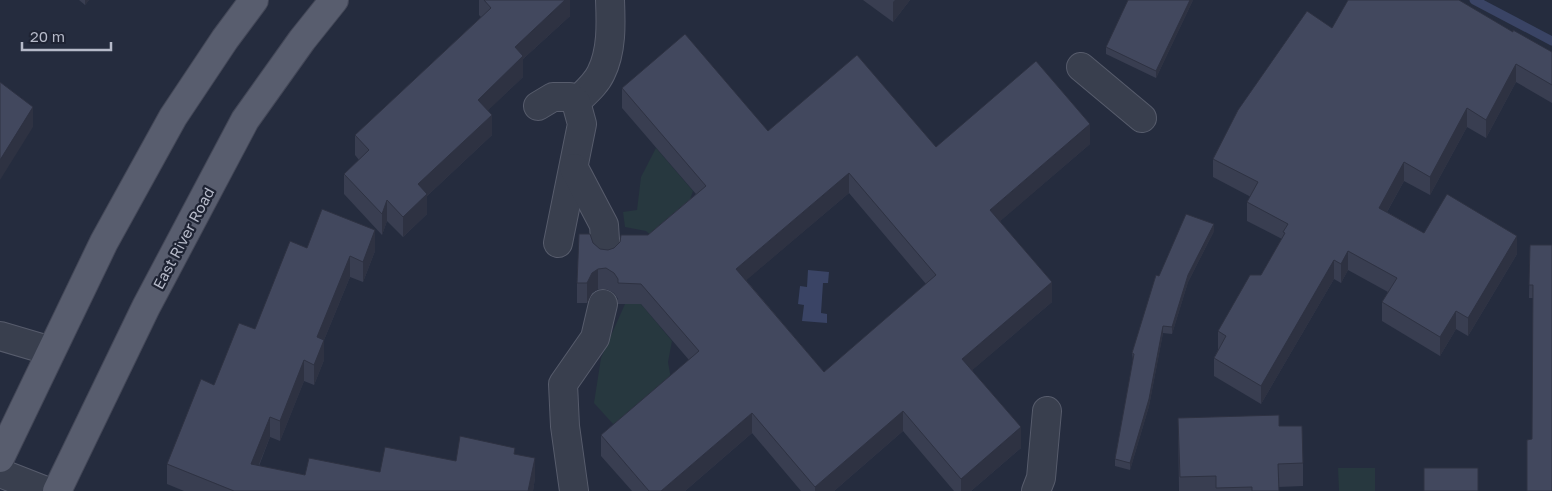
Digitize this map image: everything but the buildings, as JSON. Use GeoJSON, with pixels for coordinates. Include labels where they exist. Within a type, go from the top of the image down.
{"type":"FeatureCollection","features":[{"type":"Feature","properties":{"kind":"main road"},"geometry":{"type":"LineString","coordinates":[[0,458],[104,242],[174,116],[225,39],[254,0]]}},
{"type":"Feature","properties":{"kind":"main road","name":"East River Road"},"geometry":{"type":"LineString","coordinates":[[57,491],[146,308],[245,120],[302,40],[334,0]]}},
{"type":"Feature","properties":{"kind":"street"},"geometry":{"type":"LineString","coordinates":[[576,102],[601,74],[607,58],[611,27],[610,0]]}},
{"type":"Feature","properties":{"kind":"street"},"geometry":{"type":"LineString","coordinates":[[1080,68],[1142,118]]}},
{"type":"Feature","properties":{"kind":"street"},"geometry":{"type":"LineString","coordinates":[[538,106],[554,97],[570,97],[576,102],[582,124],[558,243]]}},
{"type":"Feature","properties":{"kind":"street"},"geometry":{"type":"LineString","coordinates":[[574,168],[604,225],[606,255]]}},
{"type":"Feature","properties":{"kind":"street"},"geometry":{"type":"LineString","coordinates":[[574,491],[565,426],[563,384],[595,338],[603,304]]}},
{"type":"Feature","properties":{"kind":"street"},"geometry":{"type":"LineString","coordinates":[[0,336],[50,351]]}},
{"type":"Feature","properties":{"kind":"street"},"geometry":{"type":"LineString","coordinates":[[1036,491],[1041,478],[1047,411]]}},
{"type":"Feature","properties":{"kind":"street"},"geometry":{"type":"LineString","coordinates":[[0,473],[46,491]]}},
{"type":"Feature","properties":{"kind":"shaded area"},"geometry":{"type":"Polygon","coordinates":[[[656,148],[693,191],[687,208],[661,244],[646,231],[625,227],[623,212],[637,210],[641,177],[656,148]]]}},
{"type":"Feature","properties":{"kind":"shaded area"},"geometry":{"type":"Polygon","coordinates":[[[625,304],[641,304],[672,341],[668,362],[671,379],[624,436],[594,403],[601,358],[625,304]]]}},
{"type":"Feature","properties":{"kind":"shaded area"},"geometry":{"type":"Polygon","coordinates":[[[1338,468],[1375,468],[1375,491],[1339,491],[1338,468]]]}},
{"type":"Feature","properties":{"kind":"water"},"geometry":{"type":"Polygon","coordinates":[[[808,270],[829,272],[828,283],[823,283],[821,313],[827,314],[827,323],[802,321],[804,305],[798,304],[800,286],[807,287],[808,270]]]}},
{"type":"Feature","properties":{"kind":"waterway"},"geometry":{"type":"LineString","coordinates":[[1474,0],[1552,41]]}}]}
